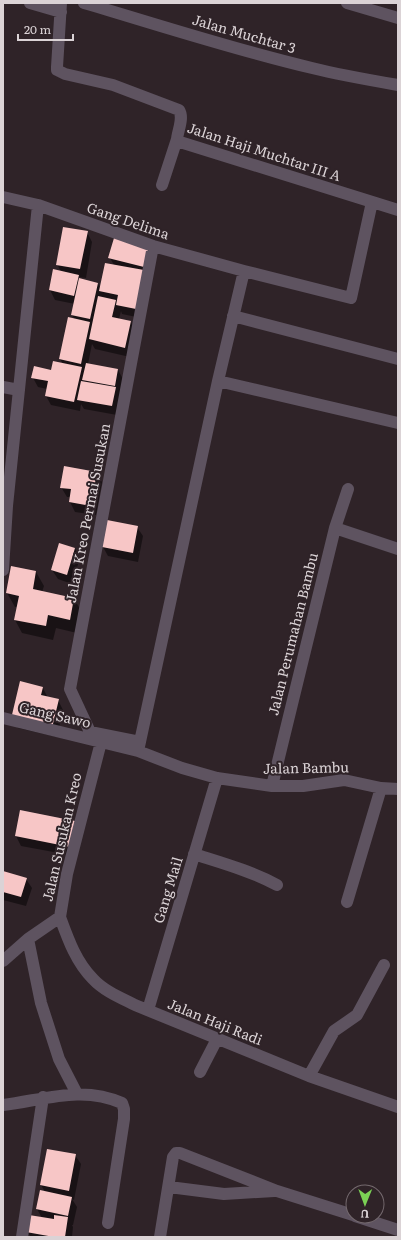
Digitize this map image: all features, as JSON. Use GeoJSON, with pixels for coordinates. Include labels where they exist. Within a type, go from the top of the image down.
{"type":"FeatureCollection","features":[{"type":"Feature","properties":{"kind":"street"},"geometry":{"type":"LineString","coordinates":[[30,3],[61,7]]}},
{"type":"Feature","properties":{"kind":"street","name":"Jalan Muchtar 3"},"geometry":{"type":"LineString","coordinates":[[84,3],[239,49],[282,60],[363,79],[397,81]]}},
{"type":"Feature","properties":{"kind":"street"},"geometry":{"type":"LineString","coordinates":[[347,3],[398,18]]}},
{"type":"Feature","properties":{"kind":"street","name":"Jalan Haji Muchtar III A"},"geometry":{"type":"LineString","coordinates":[[61,7],[57,70],[65,74],[113,85],[179,110],[182,118],[177,139],[180,142],[398,210]]}},
{"type":"Feature","properties":{"kind":"street"},"geometry":{"type":"LineString","coordinates":[[162,185],[177,139]]}},
{"type":"Feature","properties":{"kind":"street","name":"Gang Delima"},"geometry":{"type":"LineString","coordinates":[[3,197],[38,205],[153,246],[351,298],[372,202]]}},
{"type":"Feature","properties":{"kind":"street"},"geometry":{"type":"LineString","coordinates":[[3,570],[8,446],[19,390],[38,205]]}},
{"type":"Feature","properties":{"kind":"street","name":"Jalan Kreo Permai Susukan"},"geometry":{"type":"LineString","coordinates":[[139,747],[90,732],[70,690],[153,246]]}},
{"type":"Feature","properties":{"kind":"street"},"geometry":{"type":"LineString","coordinates":[[139,747],[218,381],[244,271]]}},
{"type":"Feature","properties":{"kind":"street"},"geometry":{"type":"LineString","coordinates":[[233,316],[398,359]]}},
{"type":"Feature","properties":{"kind":"street"},"geometry":{"type":"LineString","coordinates":[[218,381],[398,423]]}},
{"type":"Feature","properties":{"kind":"street"},"geometry":{"type":"LineString","coordinates":[[3,387],[19,390]]}},
{"type":"Feature","properties":{"kind":"street","name":"Jalan Perumahan Bambu"},"geometry":{"type":"LineString","coordinates":[[272,786],[335,528],[348,490]]}},
{"type":"Feature","properties":{"kind":"street"},"geometry":{"type":"LineString","coordinates":[[335,528],[398,549]]}},
{"type":"Feature","properties":{"kind":"street","name":"Gang Sawo"},"geometry":{"type":"LineString","coordinates":[[3,718],[101,742]]}},
{"type":"Feature","properties":{"kind":"street","name":"Jalan Bambu"},"geometry":{"type":"LineString","coordinates":[[101,742],[139,747],[182,768],[217,778],[272,786],[303,786],[344,780],[382,788],[398,789]]}},
{"type":"Feature","properties":{"kind":"street","name":"Jalan Susukan Kreo"},"geometry":{"type":"LineString","coordinates":[[3,961],[28,939],[60,917],[67,874],[101,742]]}},
{"type":"Feature","properties":{"kind":"street","name":"Gang Mail"},"geometry":{"type":"LineString","coordinates":[[148,1010],[217,778]]}},
{"type":"Feature","properties":{"kind":"street"},"geometry":{"type":"LineString","coordinates":[[347,902],[382,788]]}},
{"type":"Feature","properties":{"kind":"street"},"geometry":{"type":"LineString","coordinates":[[194,854],[264,878],[276,885]]}},
{"type":"Feature","properties":{"kind":"street","name":"Jalan Haji Radi"},"geometry":{"type":"LineString","coordinates":[[60,917],[78,960],[93,980],[114,995],[309,1076],[398,1107]]}},
{"type":"Feature","properties":{"kind":"street"},"geometry":{"type":"LineString","coordinates":[[28,939],[41,1003],[59,1059],[77,1094]]}},
{"type":"Feature","properties":{"kind":"street"},"geometry":{"type":"LineString","coordinates":[[309,1076],[334,1030],[357,1015],[384,966]]}},
{"type":"Feature","properties":{"kind":"street"},"geometry":{"type":"LineString","coordinates":[[200,1072],[217,1039]]}},
{"type":"Feature","properties":{"kind":"street"},"geometry":{"type":"LineString","coordinates":[[3,1105],[77,1094],[110,1098],[122,1103],[124,1119],[108,1224]]}},
{"type":"Feature","properties":{"kind":"street"},"geometry":{"type":"LineString","coordinates":[[22,1237],[43,1098]]}},
{"type":"Feature","properties":{"kind":"street"},"geometry":{"type":"LineString","coordinates":[[160,1237],[169,1187],[172,1159],[176,1153],[180,1153],[277,1191],[345,1213]]}},
{"type":"Feature","properties":{"kind":"street"},"geometry":{"type":"LineString","coordinates":[[169,1187],[224,1194],[277,1191]]}},
{"type":"Feature","properties":{"kind":"street"},"geometry":{"type":"LineString","coordinates":[[379,1224],[398,1230]]}},
{"type":"Feature","properties":{"kind":"building"},"geometry":{"type":"Polygon","coordinates":[[[63,227],[88,231],[80,269],[56,265],[63,227]]]}},
{"type":"Feature","properties":{"kind":"building"},"geometry":{"type":"Polygon","coordinates":[[[114,238],[149,246],[144,267],[108,258],[114,238]]]}},
{"type":"Feature","properties":{"kind":"building"},"geometry":{"type":"Polygon","coordinates":[[[105,263],[144,270],[136,309],[116,305],[118,295],[99,291],[105,263]]]}},
{"type":"Feature","properties":{"kind":"building"},"geometry":{"type":"Polygon","coordinates":[[[53,269],[79,275],[74,296],[49,290],[53,269]]]}},
{"type":"Feature","properties":{"kind":"building"},"geometry":{"type":"Polygon","coordinates":[[[79,278],[98,283],[90,319],[71,315],[79,278]]]}},
{"type":"Feature","properties":{"kind":"building"},"geometry":{"type":"Polygon","coordinates":[[[98,296],[116,300],[112,317],[131,321],[125,348],[89,339],[98,296]]]}},
{"type":"Feature","properties":{"kind":"building"},"geometry":{"type":"Polygon","coordinates":[[[68,317],[90,322],[81,364],[59,359],[68,317]]]}},
{"type":"Feature","properties":{"kind":"building"},"geometry":{"type":"Polygon","coordinates":[[[53,361],[82,367],[74,402],[45,396],[48,381],[31,378],[34,366],[51,370],[53,361]]]}},
{"type":"Feature","properties":{"kind":"building"},"geometry":{"type":"Polygon","coordinates":[[[86,363],[118,369],[115,386],[82,380],[86,363]]]}},
{"type":"Feature","properties":{"kind":"building"},"geometry":{"type":"Polygon","coordinates":[[[81,381],[116,387],[112,406],[77,400],[81,381]]]}},
{"type":"Feature","properties":{"kind":"building"},"geometry":{"type":"Polygon","coordinates":[[[64,466],[97,472],[91,506],[69,502],[71,489],[60,488],[64,466]]]}},
{"type":"Feature","properties":{"kind":"building"},"geometry":{"type":"Polygon","coordinates":[[[107,520],[138,526],[133,553],[102,547],[107,520]]]}},
{"type":"Feature","properties":{"kind":"building"},"geometry":{"type":"Polygon","coordinates":[[[59,543],[75,548],[67,575],[51,570],[59,543]]]}},
{"type":"Feature","properties":{"kind":"building"},"geometry":{"type":"Polygon","coordinates":[[[11,566],[36,571],[33,589],[74,598],[70,620],[48,615],[46,626],[14,620],[19,596],[6,593],[11,566]]]}},
{"type":"Feature","properties":{"kind":"building"},"geometry":{"type":"Polygon","coordinates":[[[20,681],[43,687],[41,695],[59,699],[52,728],[11,719],[20,681]]]}},
{"type":"Feature","properties":{"kind":"building"},"geometry":{"type":"Polygon","coordinates":[[[20,810],[75,821],[70,847],[15,836],[20,810]]]}},
{"type":"Feature","properties":{"kind":"building"},"geometry":{"type":"Polygon","coordinates":[[[3,871],[27,878],[21,897],[3,892],[3,871]]]}},
{"type":"Feature","properties":{"kind":"building"},"geometry":{"type":"Polygon","coordinates":[[[47,1149],[76,1154],[69,1191],[40,1185],[47,1149]]]}},
{"type":"Feature","properties":{"kind":"building"},"geometry":{"type":"Polygon","coordinates":[[[40,1190],[72,1197],[68,1216],[36,1209],[40,1190]]]}},
{"type":"Feature","properties":{"kind":"building"},"geometry":{"type":"Polygon","coordinates":[[[29,1215],[54,1219],[54,1215],[68,1217],[65,1237],[54,1237],[26,1232],[29,1215]]]}}]}
